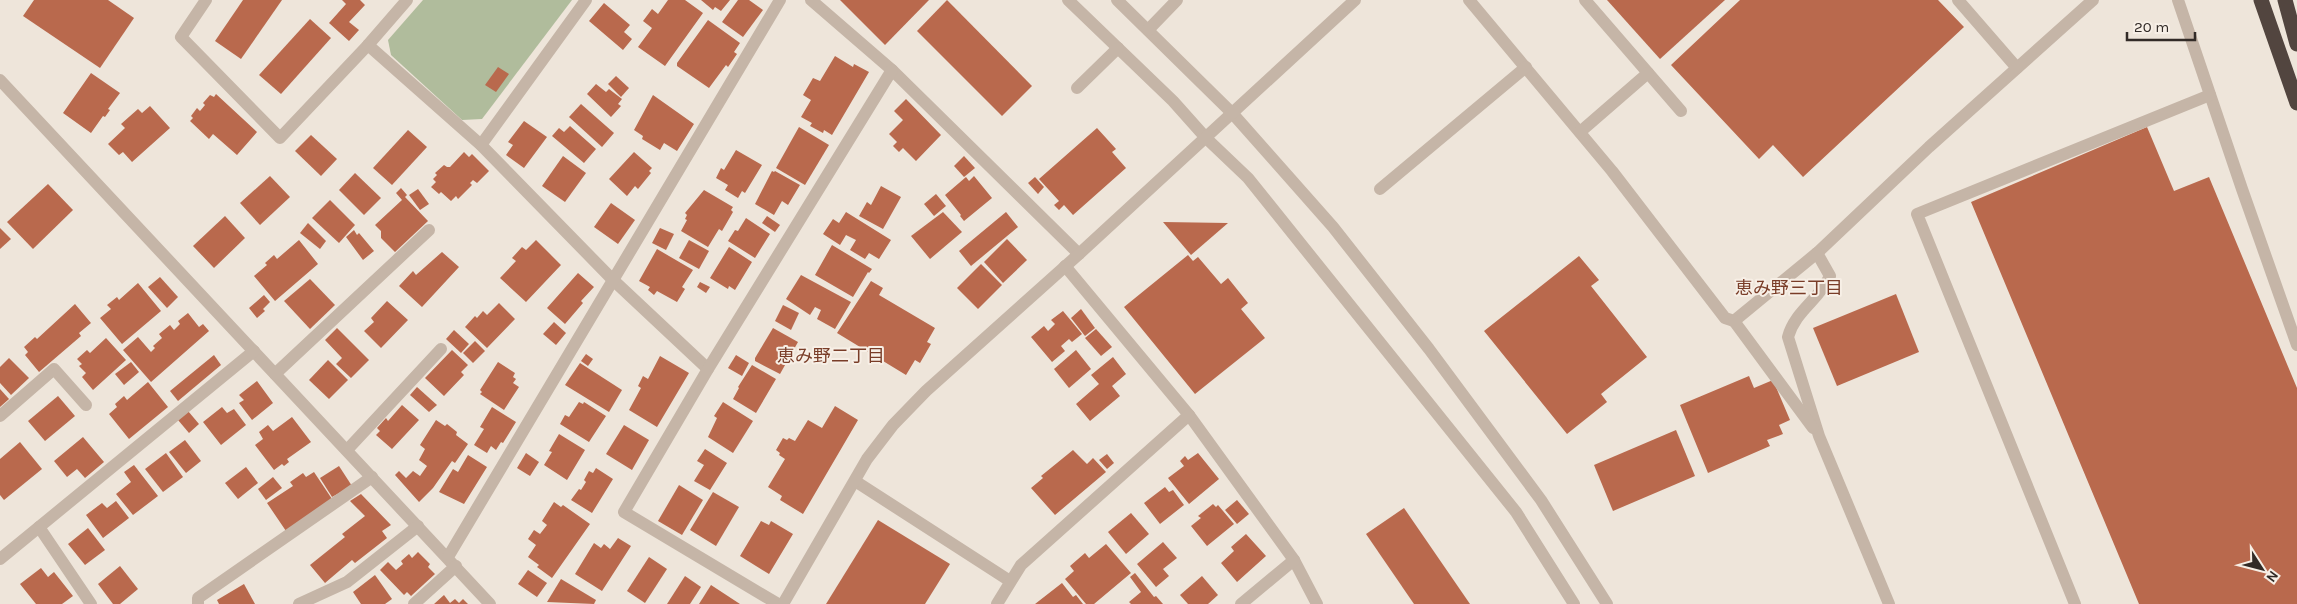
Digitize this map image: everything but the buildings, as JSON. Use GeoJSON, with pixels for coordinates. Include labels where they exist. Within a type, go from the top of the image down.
{"type":"FeatureCollection","features":[{"type":"Feature","properties":{"kind":"highway"},"geometry":{"type":"LineString","coordinates":[[2261,0],[2297,103]]}},
{"type":"Feature","properties":{"kind":"highway"},"geometry":{"type":"LineString","coordinates":[[2285,0],[2297,44]]}},
{"type":"Feature","properties":{"kind":"street"},"geometry":{"type":"LineString","coordinates":[[206,0],[181,37],[280,138],[368,45],[407,0]]}},
{"type":"Feature","properties":{"kind":"street"},"geometry":{"type":"LineString","coordinates":[[480,145],[586,0]]}},
{"type":"Feature","properties":{"kind":"street"},"geometry":{"type":"LineString","coordinates":[[414,604],[452,562],[612,279],[780,0]]}},
{"type":"Feature","properties":{"kind":"street"},"geometry":{"type":"LineString","coordinates":[[811,0],[892,70],[1079,254]]}},
{"type":"Feature","properties":{"kind":"street"},"geometry":{"type":"LineString","coordinates":[[1068,0],[1173,101],[1206,138],[1254,185],[1516,512],[1569,602]]}},
{"type":"Feature","properties":{"kind":"street"},"geometry":{"type":"LineString","coordinates":[[1117,0],[1233,114],[1333,227],[1429,349],[1541,500],[1607,604]]}},
{"type":"Feature","properties":{"kind":"street"},"geometry":{"type":"LineString","coordinates":[[1148,30],[1178,0]]}},
{"type":"Feature","properties":{"kind":"street"},"geometry":{"type":"LineString","coordinates":[[783,604],[867,459],[893,425],[926,391],[1233,114],[1355,0]]}},
{"type":"Feature","properties":{"kind":"street"},"geometry":{"type":"LineString","coordinates":[[1469,0],[1580,132],[1725,318],[1734,321],[1819,436]]}},
{"type":"Feature","properties":{"kind":"street"},"geometry":{"type":"LineString","coordinates":[[1585,0],[1681,111]]}},
{"type":"Feature","properties":{"kind":"street"},"geometry":{"type":"LineString","coordinates":[[1958,0],[2017,68]]}},
{"type":"Feature","properties":{"kind":"street"},"geometry":{"type":"LineString","coordinates":[[1734,321],[1818,252],[1929,147],[2093,0]]}},
{"type":"Feature","properties":{"kind":"street"},"geometry":{"type":"LineString","coordinates":[[2178,0],[2297,345]]}},
{"type":"Feature","properties":{"kind":"street"},"geometry":{"type":"LineString","coordinates":[[368,45],[480,145],[612,279],[708,369]]}},
{"type":"Feature","properties":{"kind":"street"},"geometry":{"type":"LineString","coordinates":[[1077,88],[1118,48]]}},
{"type":"Feature","properties":{"kind":"street"},"geometry":{"type":"LineString","coordinates":[[1380,189],[1526,66]]}},
{"type":"Feature","properties":{"kind":"street"},"geometry":{"type":"LineString","coordinates":[[778,604],[624,512],[708,369],[892,70]]}},
{"type":"Feature","properties":{"kind":"street"},"geometry":{"type":"LineString","coordinates":[[1580,132],[1648,73]]}},
{"type":"Feature","properties":{"kind":"street"},"geometry":{"type":"LineString","coordinates":[[0,80],[490,604]]}},
{"type":"Feature","properties":{"kind":"street"},"geometry":{"type":"LineString","coordinates":[[2075,604],[1918,214],[2210,95]]}},
{"type":"Feature","properties":{"kind":"street"},"geometry":{"type":"LineString","coordinates":[[275,374],[429,230]]}},
{"type":"Feature","properties":{"kind":"street"},"geometry":{"type":"LineString","coordinates":[[1818,252],[1830,276],[1824,288],[1792,323],[1788,337],[1819,436],[1889,604]]}},
{"type":"Feature","properties":{"kind":"street"},"geometry":{"type":"LineString","coordinates":[[1065,266],[1189,415],[1294,560],[1317,604]]}},
{"type":"Feature","properties":{"kind":"street"},"geometry":{"type":"LineString","coordinates":[[347,450],[441,349]]}},
{"type":"Feature","properties":{"kind":"street"},"geometry":{"type":"LineString","coordinates":[[0,559],[254,352]]}},
{"type":"Feature","properties":{"kind":"street"},"geometry":{"type":"LineString","coordinates":[[0,416],[54,369],[86,405]]}},
{"type":"Feature","properties":{"kind":"street"},"geometry":{"type":"LineString","coordinates":[[997,604],[1021,565],[1189,415]]}},
{"type":"Feature","properties":{"kind":"street"},"geometry":{"type":"LineString","coordinates":[[198,604],[198,598],[372,477]]}},
{"type":"Feature","properties":{"kind":"street"},"geometry":{"type":"LineString","coordinates":[[854,481],[1010,581]]}},
{"type":"Feature","properties":{"kind":"street"},"geometry":{"type":"LineString","coordinates":[[299,604],[347,582],[418,526]]}},
{"type":"Feature","properties":{"kind":"street"},"geometry":{"type":"LineString","coordinates":[[39,527],[91,604]]}},
{"type":"Feature","properties":{"kind":"street"},"geometry":{"type":"LineString","coordinates":[[1242,604],[1294,560]]}},
{"type":"Feature","properties":{"kind":"green space"},"geometry":{"type":"Polygon","coordinates":[[[423,0],[572,0],[482,119],[462,120],[391,55],[388,40],[423,0]]]}},
{"type":"Feature","properties":{"kind":"district","name":"恵み野三丁目"},"geometry":{"type":"Point","coordinates":[1789,288]}},
{"type":"Feature","properties":{"kind":"district","name":"恵み野二丁目"},"geometry":{"type":"Point","coordinates":[831,356]}}]}
